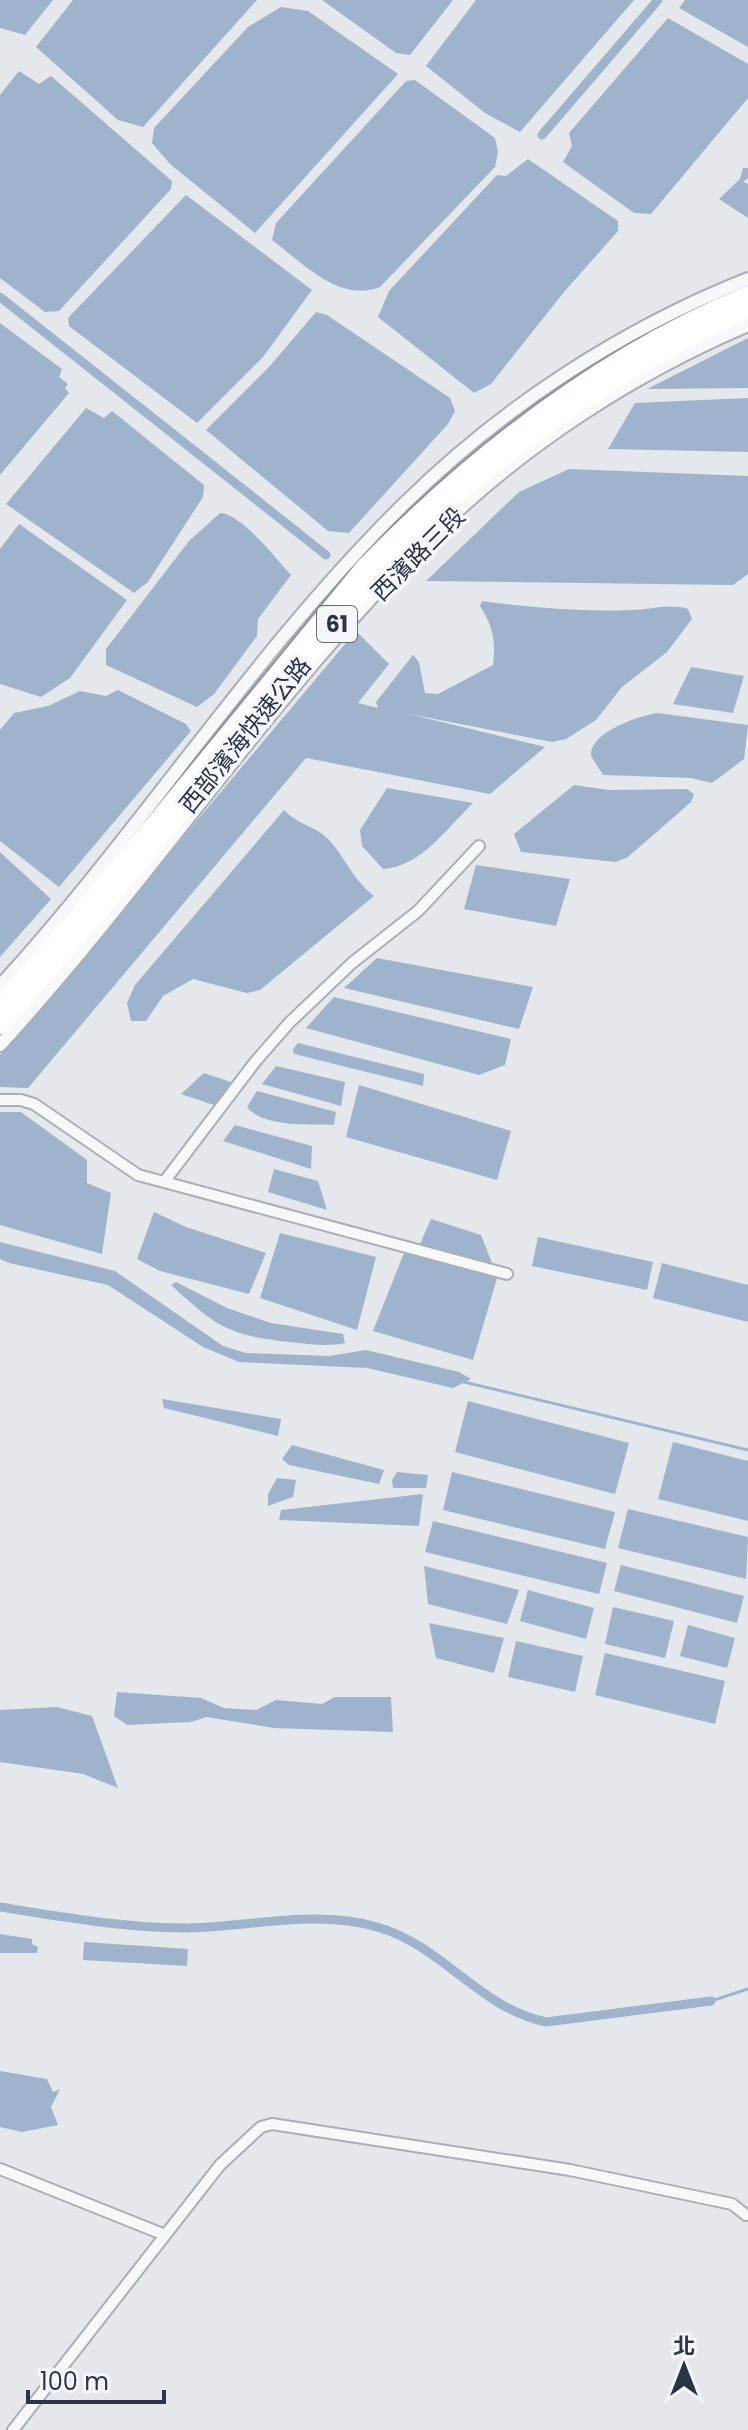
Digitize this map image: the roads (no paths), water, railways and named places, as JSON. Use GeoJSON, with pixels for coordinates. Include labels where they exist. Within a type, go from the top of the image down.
{"type":"FeatureCollection","features":[{"type":"Feature","properties":{"kind":"highway","name":"西部濱海快速公路"},"geometry":{"type":"LineString","coordinates":[[0,1006],[81,914],[365,567],[415,516],[499,445],[585,380],[671,332],[748,295]]}},
{"type":"Feature","properties":{"kind":"highway","name":"西部濱海快速公路"},"geometry":{"type":"LineString","coordinates":[[0,1025],[73,945],[290,679],[425,524],[507,454],[591,393],[635,366],[748,309]]}},
{"type":"Feature","properties":{"kind":"street","name":"西濱路三段"},"geometry":{"type":"LineString","coordinates":[[0,986],[211,725],[356,553],[406,501],[493,427],[581,365],[666,316],[748,279]]}},
{"type":"Feature","properties":{"kind":"street","name":"西濱路三段"},"geometry":{"type":"LineString","coordinates":[[0,1045],[60,979],[297,685],[433,533],[516,462],[601,402],[684,355],[748,325]]}},
{"type":"Feature","properties":{"kind":"street"},"geometry":{"type":"LineString","coordinates":[[164,1182],[255,1062],[289,1023],[352,963],[418,911],[479,846]]}},
{"type":"Feature","properties":{"kind":"street"},"geometry":{"type":"LineString","coordinates":[[0,1100],[21,1100],[34,1104],[138,1175],[507,1274]]}},
{"type":"Feature","properties":{"kind":"street"},"geometry":{"type":"LineString","coordinates":[[13,2430],[236,2148],[261,2127],[272,2124],[570,2170],[732,2204],[746,2215]]}},
{"type":"Feature","properties":{"kind":"street"},"geometry":{"type":"LineString","coordinates":[[0,2169],[165,2235]]}},
{"type":"Feature","properties":{"kind":"water"},"geometry":{"type":"Polygon","coordinates":[[[0,0],[53,0],[25,35],[0,28],[0,0]]]}},
{"type":"Feature","properties":{"kind":"water"},"geometry":{"type":"Polygon","coordinates":[[[73,0],[257,0],[143,127],[118,120],[36,47],[73,0]]]}},
{"type":"Feature","properties":{"kind":"water"},"geometry":{"type":"Polygon","coordinates":[[[322,0],[453,0],[410,55],[396,53],[322,0]]]}},
{"type":"Feature","properties":{"kind":"water"},"geometry":{"type":"Polygon","coordinates":[[[476,0],[634,0],[520,132],[485,113],[426,66],[476,0]]]}},
{"type":"Feature","properties":{"kind":"water"},"geometry":{"type":"Polygon","coordinates":[[[685,0],[748,0],[748,47],[679,8],[685,0]]]}},
{"type":"Feature","properties":{"kind":"water"},"geometry":{"type":"Polygon","coordinates":[[[281,7],[308,11],[398,74],[255,233],[170,164],[152,143],[154,128],[248,27],[281,7]]]}},
{"type":"Feature","properties":{"kind":"water"},"geometry":{"type":"Polygon","coordinates":[[[668,18],[748,64],[748,98],[651,214],[634,213],[563,162],[572,146],[569,133],[668,18]]]}},
{"type":"Feature","properties":{"kind":"water"},"geometry":{"type":"Polygon","coordinates":[[[19,71],[39,84],[51,76],[172,181],[171,189],[59,311],[45,312],[0,278],[0,95],[19,71]]]}},
{"type":"Feature","properties":{"kind":"water"},"geometry":{"type":"Polygon","coordinates":[[[415,80],[495,138],[498,152],[495,167],[380,287],[365,291],[350,290],[322,278],[272,240],[276,223],[406,81],[415,80]]]}},
{"type":"Feature","properties":{"kind":"water"},"geometry":{"type":"Polygon","coordinates":[[[528,159],[618,221],[618,231],[564,292],[491,384],[474,393],[378,317],[389,291],[497,175],[506,176],[528,159]]]}},
{"type":"Feature","properties":{"kind":"water"},"geometry":{"type":"Polygon","coordinates":[[[743,168],[748,168],[748,178],[743,182],[748,184],[748,218],[719,199],[740,179],[743,168]]]}},
{"type":"Feature","properties":{"kind":"water"},"geometry":{"type":"Polygon","coordinates":[[[186,195],[312,290],[263,357],[197,423],[69,326],[68,318],[186,195]]]}},
{"type":"Feature","properties":{"kind":"water"},"geometry":{"type":"Polygon","coordinates":[[[316,312],[327,315],[450,398],[455,411],[448,424],[349,533],[328,531],[206,430],[269,367],[316,312]]]}},
{"type":"Feature","properties":{"kind":"water"},"geometry":{"type":"Polygon","coordinates":[[[0,323],[62,369],[59,377],[68,384],[65,388],[69,393],[0,475],[0,323]]]}},
{"type":"Feature","properties":{"kind":"water"},"geometry":{"type":"Polygon","coordinates":[[[748,338],[748,388],[647,389],[748,338]]]}},
{"type":"Feature","properties":{"kind":"water"},"geometry":{"type":"Polygon","coordinates":[[[748,398],[748,452],[608,449],[635,403],[748,398]]]}},
{"type":"Feature","properties":{"kind":"water"},"geometry":{"type":"Polygon","coordinates":[[[86,408],[104,418],[112,411],[204,485],[203,497],[148,582],[134,593],[6,504],[86,408]]]}},
{"type":"Feature","properties":{"kind":"water"},"geometry":{"type":"Polygon","coordinates":[[[569,469],[748,476],[748,574],[733,585],[426,581],[519,492],[569,469]]]}},
{"type":"Feature","properties":{"kind":"water"},"geometry":{"type":"Polygon","coordinates":[[[220,513],[229,515],[248,529],[291,575],[258,619],[257,636],[214,694],[197,707],[106,665],[106,649],[189,541],[220,513]]]}},
{"type":"Feature","properties":{"kind":"water"},"geometry":{"type":"Polygon","coordinates":[[[19,524],[127,600],[70,678],[41,697],[0,684],[0,549],[19,524]]]}},
{"type":"Feature","properties":{"kind":"water"},"geometry":{"type":"Polygon","coordinates":[[[482,601],[576,610],[674,607],[688,609],[692,619],[667,652],[622,687],[596,720],[566,739],[552,742],[409,714],[545,747],[490,794],[306,758],[28,1088],[0,1087],[0,1055],[356,631],[389,664],[358,703],[378,708],[376,702],[413,655],[419,662],[425,693],[438,694],[493,665],[492,634],[480,606],[482,601]]]}},
{"type":"Feature","properties":{"kind":"water"},"geometry":{"type":"Polygon","coordinates":[[[691,667],[744,676],[733,713],[673,704],[691,667]]]}},
{"type":"Feature","properties":{"kind":"water"},"geometry":{"type":"Polygon","coordinates":[[[118,690],[186,724],[191,731],[59,887],[0,841],[0,730],[14,713],[48,706],[80,691],[106,696],[118,690]]]}},
{"type":"Feature","properties":{"kind":"water"},"geometry":{"type":"Polygon","coordinates":[[[657,713],[748,725],[744,759],[712,783],[691,778],[603,775],[591,756],[598,740],[616,727],[657,713]]]}},
{"type":"Feature","properties":{"kind":"water"},"geometry":{"type":"Polygon","coordinates":[[[574,785],[609,790],[687,789],[694,794],[691,802],[628,857],[616,862],[521,852],[514,834],[574,785]]]}},
{"type":"Feature","properties":{"kind":"water"},"geometry":{"type":"Polygon","coordinates":[[[387,788],[473,803],[421,854],[397,867],[383,869],[362,846],[360,830],[387,788]]]}},
{"type":"Feature","properties":{"kind":"water"},"geometry":{"type":"Polygon","coordinates":[[[284,810],[326,837],[359,882],[374,896],[260,990],[247,993],[193,979],[163,996],[146,1021],[131,1021],[127,1003],[135,985],[284,810]]]}},
{"type":"Feature","properties":{"kind":"water"},"geometry":{"type":"Polygon","coordinates":[[[0,852],[51,899],[0,957],[0,852]]]}},
{"type":"Feature","properties":{"kind":"water"},"geometry":{"type":"Polygon","coordinates":[[[476,865],[570,879],[556,926],[464,909],[476,865]]]}},
{"type":"Feature","properties":{"kind":"water"},"geometry":{"type":"Polygon","coordinates":[[[377,958],[533,987],[519,1029],[344,988],[377,958]]]}},
{"type":"Feature","properties":{"kind":"water"},"geometry":{"type":"Polygon","coordinates":[[[334,997],[511,1039],[505,1065],[479,1075],[306,1028],[334,997]]]}},
{"type":"Feature","properties":{"kind":"water"},"geometry":{"type":"Polygon","coordinates":[[[298,1043],[424,1074],[423,1086],[294,1054],[293,1049],[298,1043]]]}},
{"type":"Feature","properties":{"kind":"water"},"geometry":{"type":"Polygon","coordinates":[[[276,1066],[345,1082],[341,1106],[262,1084],[276,1066]]]}},
{"type":"Feature","properties":{"kind":"water"},"geometry":{"type":"Polygon","coordinates":[[[204,1073],[234,1083],[217,1106],[181,1094],[204,1073]]]}},
{"type":"Feature","properties":{"kind":"water"},"geometry":{"type":"Polygon","coordinates":[[[359,1085],[511,1131],[497,1180],[346,1137],[359,1085]]]}},
{"type":"Feature","properties":{"kind":"water"},"geometry":{"type":"Polygon","coordinates":[[[257,1091],[336,1112],[334,1125],[288,1124],[264,1119],[247,1107],[257,1091]]]}},
{"type":"Feature","properties":{"kind":"water"},"geometry":{"type":"Polygon","coordinates":[[[0,1112],[21,1112],[87,1160],[87,1183],[111,1193],[102,1254],[0,1225],[0,1112]]]}},
{"type":"Feature","properties":{"kind":"water"},"geometry":{"type":"Polygon","coordinates":[[[235,1125],[312,1146],[311,1169],[223,1141],[235,1125]]]}},
{"type":"Feature","properties":{"kind":"water"},"geometry":{"type":"Polygon","coordinates":[[[274,1169],[318,1181],[327,1210],[268,1192],[274,1169]]]}},
{"type":"Feature","properties":{"kind":"water"},"geometry":{"type":"Polygon","coordinates":[[[154,1212],[186,1227],[266,1253],[249,1294],[160,1271],[137,1259],[154,1212]]]}},
{"type":"Feature","properties":{"kind":"water"},"geometry":{"type":"Polygon","coordinates":[[[431,1219],[481,1235],[492,1263],[420,1244],[431,1219]]]}},
{"type":"Feature","properties":{"kind":"water"},"geometry":{"type":"Polygon","coordinates":[[[280,1233],[376,1257],[357,1330],[260,1298],[280,1233]]]}},
{"type":"Feature","properties":{"kind":"water"},"geometry":{"type":"Polygon","coordinates":[[[538,1237],[653,1262],[647,1290],[532,1266],[538,1237]]]}},
{"type":"Feature","properties":{"kind":"water"},"geometry":{"type":"Polygon","coordinates":[[[0,1242],[115,1271],[223,1346],[246,1353],[329,1356],[366,1350],[459,1372],[471,1379],[453,1388],[367,1368],[239,1362],[203,1347],[108,1285],[0,1259],[0,1242]]]}},
{"type":"Feature","properties":{"kind":"water"},"geometry":{"type":"Polygon","coordinates":[[[404,1253],[497,1278],[473,1360],[373,1331],[404,1253]]]}},
{"type":"Feature","properties":{"kind":"water"},"geometry":{"type":"Polygon","coordinates":[[[662,1263],[748,1285],[748,1322],[653,1298],[662,1263]]]}},
{"type":"Feature","properties":{"kind":"water"},"geometry":{"type":"Polygon","coordinates":[[[176,1282],[227,1308],[271,1323],[343,1334],[345,1343],[303,1344],[237,1332],[200,1311],[171,1285],[176,1282]]]}},
{"type":"Feature","properties":{"kind":"water"},"geometry":{"type":"Polygon","coordinates":[[[162,1399],[281,1419],[278,1436],[164,1408],[162,1399]]]}},
{"type":"Feature","properties":{"kind":"water"},"geometry":{"type":"Polygon","coordinates":[[[468,1401],[629,1443],[615,1494],[455,1452],[468,1401]]]}},
{"type":"Feature","properties":{"kind":"water"},"geometry":{"type":"Polygon","coordinates":[[[673,1442],[748,1461],[748,1521],[658,1499],[673,1442]]]}},
{"type":"Feature","properties":{"kind":"water"},"geometry":{"type":"Polygon","coordinates":[[[292,1445],[384,1470],[379,1484],[289,1465],[282,1459],[292,1445]]]}},
{"type":"Feature","properties":{"kind":"water"},"geometry":{"type":"Polygon","coordinates":[[[397,1472],[428,1475],[426,1488],[393,1488],[392,1480],[397,1472]]]}},
{"type":"Feature","properties":{"kind":"water"},"geometry":{"type":"Polygon","coordinates":[[[452,1472],[615,1512],[605,1549],[443,1510],[452,1472]]]}},
{"type":"Feature","properties":{"kind":"water"},"geometry":{"type":"Polygon","coordinates":[[[277,1478],[296,1480],[293,1497],[268,1506],[268,1494],[277,1478]]]}},
{"type":"Feature","properties":{"kind":"water"},"geometry":{"type":"Polygon","coordinates":[[[423,1494],[419,1526],[279,1520],[281,1510],[423,1494]]]}},
{"type":"Feature","properties":{"kind":"water"},"geometry":{"type":"Polygon","coordinates":[[[628,1509],[748,1537],[746,1579],[618,1548],[628,1509]]]}},
{"type":"Feature","properties":{"kind":"water"},"geometry":{"type":"Polygon","coordinates":[[[433,1521],[607,1563],[599,1594],[425,1552],[433,1521]]]}},
{"type":"Feature","properties":{"kind":"water"},"geometry":{"type":"Polygon","coordinates":[[[621,1565],[744,1596],[737,1623],[614,1591],[621,1565]]]}},
{"type":"Feature","properties":{"kind":"water"},"geometry":{"type":"Polygon","coordinates":[[[424,1566],[519,1590],[507,1624],[428,1604],[424,1566]]]}},
{"type":"Feature","properties":{"kind":"water"},"geometry":{"type":"Polygon","coordinates":[[[528,1590],[594,1608],[586,1639],[520,1621],[528,1590]]]}},
{"type":"Feature","properties":{"kind":"water"},"geometry":{"type":"Polygon","coordinates":[[[613,1607],[674,1621],[665,1658],[605,1644],[613,1607]]]}},
{"type":"Feature","properties":{"kind":"water"},"geometry":{"type":"Polygon","coordinates":[[[429,1623],[504,1638],[494,1673],[436,1658],[429,1623]]]}},
{"type":"Feature","properties":{"kind":"water"},"geometry":{"type":"Polygon","coordinates":[[[688,1625],[735,1638],[727,1668],[680,1656],[688,1625]]]}},
{"type":"Feature","properties":{"kind":"water"},"geometry":{"type":"Polygon","coordinates":[[[516,1641],[583,1656],[575,1692],[508,1677],[516,1641]]]}},
{"type":"Feature","properties":{"kind":"water"},"geometry":{"type":"Polygon","coordinates":[[[605,1653],[725,1681],[715,1724],[595,1695],[605,1653]]]}},
{"type":"Feature","properties":{"kind":"water"},"geometry":{"type":"Polygon","coordinates":[[[117,1692],[201,1698],[224,1708],[256,1710],[276,1700],[322,1704],[335,1697],[391,1697],[393,1732],[274,1728],[206,1717],[191,1722],[127,1725],[114,1716],[117,1692]]]}},
{"type":"Feature","properties":{"kind":"water"},"geometry":{"type":"Polygon","coordinates":[[[57,1707],[92,1716],[118,1788],[83,1774],[0,1762],[0,1710],[57,1707]]]}},
{"type":"Feature","properties":{"kind":"water"},"geometry":{"type":"Polygon","coordinates":[[[0,1934],[32,1939],[32,1944],[38,1947],[37,1953],[0,1953],[0,1934]]]}},
{"type":"Feature","properties":{"kind":"water"},"geometry":{"type":"Polygon","coordinates":[[[84,1942],[188,1949],[187,1966],[83,1960],[84,1942]]]}},
{"type":"Feature","properties":{"kind":"water"},"geometry":{"type":"Polygon","coordinates":[[[0,2071],[47,2079],[53,2092],[60,2089],[51,2107],[58,2125],[22,2132],[0,2127],[0,2071]]]}},
{"type":"Feature","properties":{"kind":"waterway"},"geometry":{"type":"LineString","coordinates":[[542,135],[658,0]]}},
{"type":"Feature","properties":{"kind":"waterway"},"geometry":{"type":"LineString","coordinates":[[0,297],[326,555]]}},
{"type":"Feature","properties":{"kind":"waterway"},"geometry":{"type":"LineString","coordinates":[[464,1382],[748,1450]]}},
{"type":"Feature","properties":{"kind":"waterway"},"geometry":{"type":"LineString","coordinates":[[0,1907],[164,1928],[307,1919],[354,1922],[400,1936],[421,1947],[500,2004],[546,2022],[711,2001]]}},
{"type":"Feature","properties":{"kind":"waterway"},"geometry":{"type":"LineString","coordinates":[[711,2001],[748,1989]]}}]}
